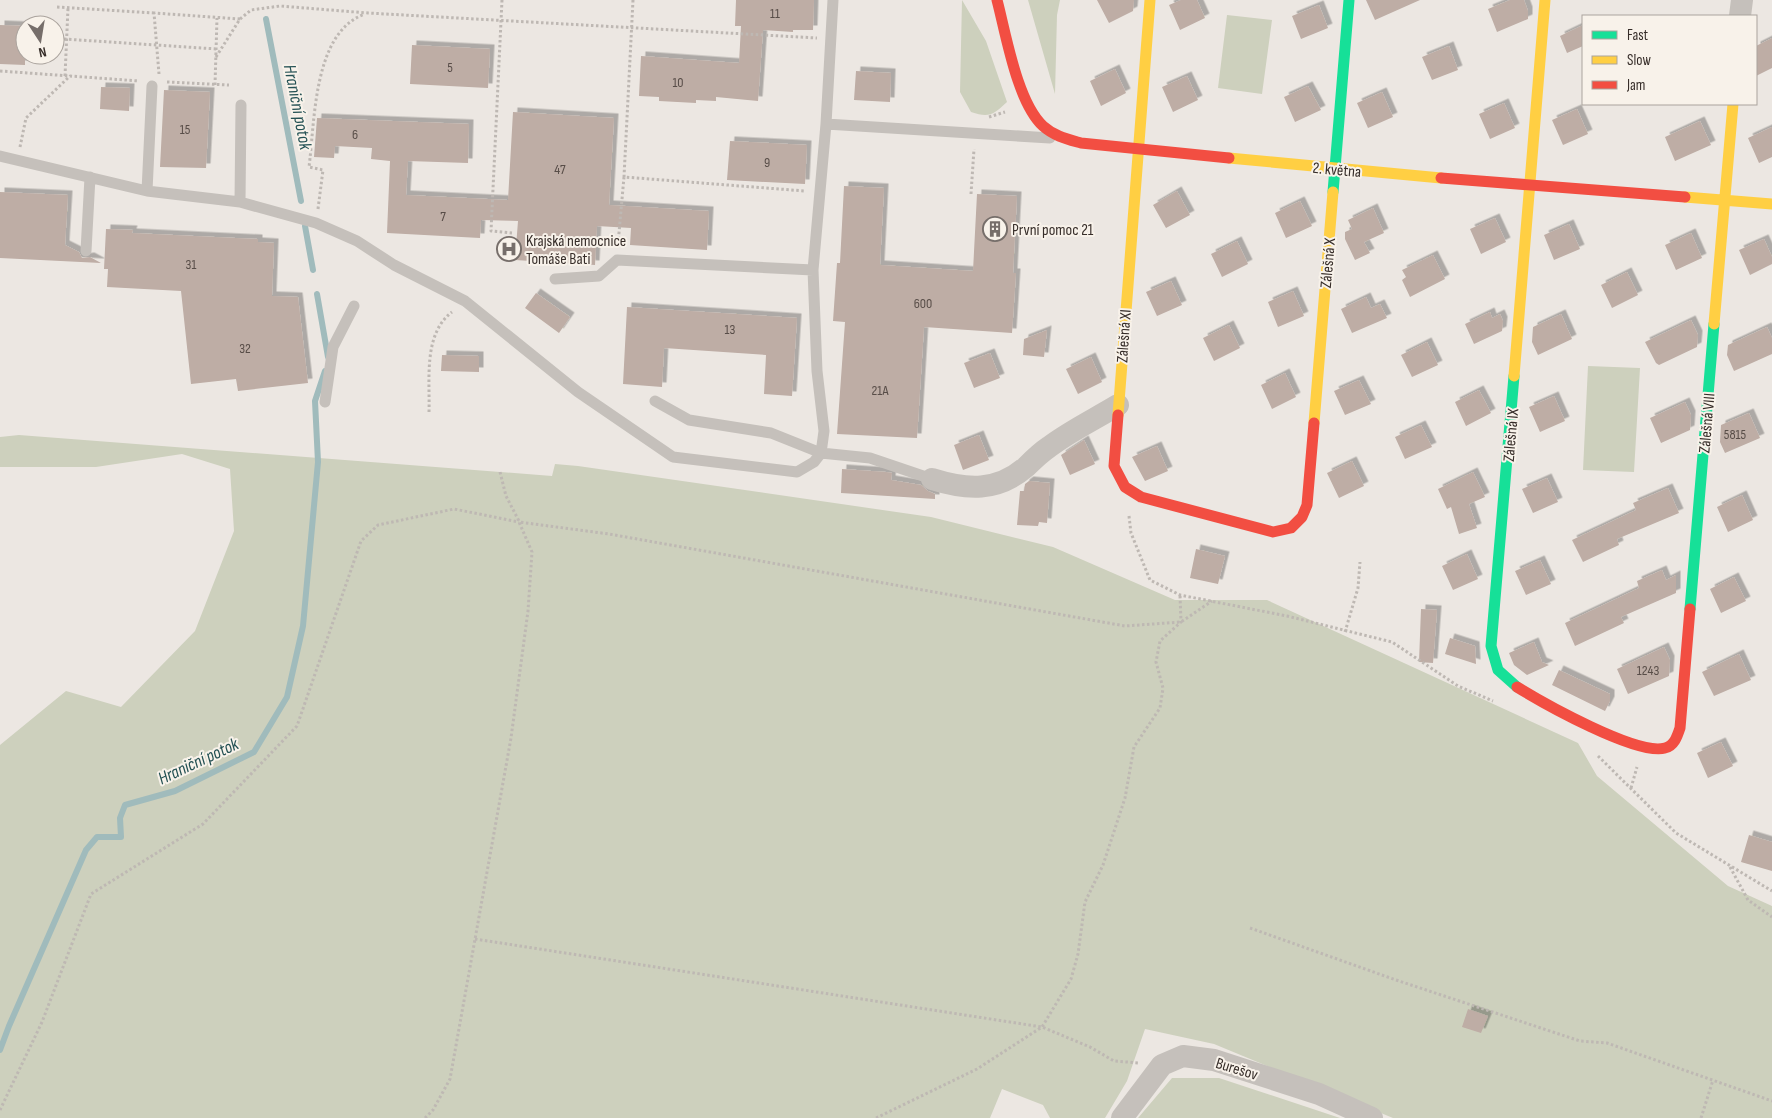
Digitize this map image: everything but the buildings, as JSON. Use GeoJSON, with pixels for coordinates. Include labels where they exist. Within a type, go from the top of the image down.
{"type":"FeatureCollection","features":[{"type":"Feature","properties":{"kind":"street","name":"2. května"},"geometry":{"type":"LineString","coordinates":[[997,0],[1024,98],[1032,113],[1043,126],[1066,140],[1137,150],[1335,169],[1531,183],[1772,204]]}},
{"type":"Feature","properties":{"kind":"street","name":"Zálešná XI"},"geometry":{"type":"LineString","coordinates":[[1125,487],[1118,476],[1113,461],[1150,0]]}},
{"type":"Feature","properties":{"kind":"street","name":"Zálešná X"},"geometry":{"type":"LineString","coordinates":[[1125,487],[1141,497],[1265,531],[1282,531],[1298,525],[1304,515],[1308,499],[1349,0]]}},
{"type":"Feature","properties":{"kind":"street","name":"Zálešná IX"},"geometry":{"type":"LineString","coordinates":[[1546,0],[1491,638],[1495,663],[1503,676],[1516,687],[1619,739],[1652,750],[1669,747],[1675,742]]}},
{"type":"Feature","properties":{"kind":"street"},"geometry":{"type":"LineString","coordinates":[[1740,15],[1742,0]]}},
{"type":"Feature","properties":{"kind":"street","name":"Zálešná VIII"},"geometry":{"type":"LineString","coordinates":[[1675,742],[1680,728],[1733,105]]}},
{"type":"Feature","properties":{"kind":"street"},"geometry":{"type":"LineString","coordinates":[[932,479],[972,488],[992,486],[1003,482],[1050,446],[1118,405]]}},
{"type":"Feature","properties":{"kind":"street","name":"Burešov"},"geometry":{"type":"LineString","coordinates":[[1162,1064],[1183,1056],[1214,1060],[1319,1094],[1372,1118]]}},
{"type":"Feature","properties":{"kind":"street"},"geometry":{"type":"LineString","coordinates":[[1122,1118],[1162,1064]]}},
{"type":"Feature","properties":{"kind":"lane"},"geometry":{"type":"LineString","coordinates":[[0,156],[147,191],[240,202],[316,222],[358,241],[394,265],[465,301],[578,392],[672,458],[790,472],[805,469],[814,462],[821,452],[824,431],[817,371],[813,270],[826,124],[833,0]]}},
{"type":"Feature","properties":{"kind":"lane"},"geometry":{"type":"LineString","coordinates":[[147,191],[152,86]]}},
{"type":"Feature","properties":{"kind":"lane"},"geometry":{"type":"LineString","coordinates":[[240,202],[241,105]]}},
{"type":"Feature","properties":{"kind":"lane"},"geometry":{"type":"LineString","coordinates":[[826,124],[1066,140]]}},
{"type":"Feature","properties":{"kind":"lane"},"geometry":{"type":"LineString","coordinates":[[86,251],[90,177]]}},
{"type":"Feature","properties":{"kind":"lane"},"geometry":{"type":"LineString","coordinates":[[555,279],[599,276],[617,260],[813,270]]}},
{"type":"Feature","properties":{"kind":"lane"},"geometry":{"type":"LineString","coordinates":[[325,402],[333,347],[354,306]]}},
{"type":"Feature","properties":{"kind":"lane"},"geometry":{"type":"LineString","coordinates":[[655,401],[690,420],[771,433],[821,452],[870,458],[932,479]]}},
{"type":"Feature","properties":{"kind":"path"},"geometry":{"type":"LineString","coordinates":[[502,0],[491,231],[512,233]]}},
{"type":"Feature","properties":{"kind":"path"},"geometry":{"type":"LineString","coordinates":[[617,260],[624,178],[633,0]]}},
{"type":"Feature","properties":{"kind":"path"},"geometry":{"type":"LineString","coordinates":[[216,57],[240,19],[251,10],[280,6],[368,13],[831,39]]}},
{"type":"Feature","properties":{"kind":"path"},"geometry":{"type":"LineString","coordinates":[[57,7],[240,19]]}},
{"type":"Feature","properties":{"kind":"path"},"geometry":{"type":"LineString","coordinates":[[68,8],[65,39],[216,49]]}},
{"type":"Feature","properties":{"kind":"path"},"geometry":{"type":"LineString","coordinates":[[154,13],[160,82],[229,85]]}},
{"type":"Feature","properties":{"kind":"path"},"geometry":{"type":"LineString","coordinates":[[316,222],[323,170],[309,167],[321,75],[327,51],[339,32],[351,19],[368,13]]}},
{"type":"Feature","properties":{"kind":"path"},"geometry":{"type":"LineString","coordinates":[[215,85],[217,18]]}},
{"type":"Feature","properties":{"kind":"path"},"geometry":{"type":"LineString","coordinates":[[65,65],[65,76]]}},
{"type":"Feature","properties":{"kind":"path"},"geometry":{"type":"LineString","coordinates":[[0,71],[140,81]]}},
{"type":"Feature","properties":{"kind":"path"},"geometry":{"type":"LineString","coordinates":[[18,160],[26,118],[70,76]]}},
{"type":"Feature","properties":{"kind":"path"},"geometry":{"type":"LineString","coordinates":[[624,178],[819,192]]}},
{"type":"Feature","properties":{"kind":"path"},"geometry":{"type":"LineString","coordinates":[[429,412],[431,344],[444,318],[465,301]]}},
{"type":"Feature","properties":{"kind":"path"},"geometry":{"type":"LineString","coordinates":[[424,1118],[433,1110],[450,1079],[511,738],[528,611],[532,552],[520,522],[506,496],[500,472]]}},
{"type":"Feature","properties":{"kind":"path"},"geometry":{"type":"LineString","coordinates":[[1125,487],[1131,533],[1150,580],[1180,595],[1287,616],[1345,632],[1392,642],[1458,686],[1498,703]]}},
{"type":"Feature","properties":{"kind":"path"},"geometry":{"type":"LineString","coordinates":[[0,1110],[42,1022],[91,894],[203,824],[298,726],[362,541],[378,524],[454,509],[520,522],[609,534],[1125,626],[1181,622]]}},
{"type":"Feature","properties":{"kind":"path"},"geometry":{"type":"LineString","coordinates":[[1345,632],[1358,588],[1360,562]]}},
{"type":"Feature","properties":{"kind":"path"},"geometry":{"type":"LineString","coordinates":[[1180,595],[1181,622]]}},
{"type":"Feature","properties":{"kind":"path"},"geometry":{"type":"LineString","coordinates":[[876,1118],[977,1069],[1042,1026],[1071,979],[1078,954],[1085,902],[1103,865],[1125,798],[1134,747],[1160,708],[1163,688],[1156,662],[1160,641],[1181,622],[1212,601]]}},
{"type":"Feature","properties":{"kind":"path"},"geometry":{"type":"LineString","coordinates":[[1592,751],[1676,833],[1772,891]]}},
{"type":"Feature","properties":{"kind":"path"},"geometry":{"type":"LineString","coordinates":[[1729,866],[1748,900],[1772,917]]}},
{"type":"Feature","properties":{"kind":"path"},"geometry":{"type":"LineString","coordinates":[[1250,928],[1396,980],[1580,1041],[1607,1043],[1772,1101]]}},
{"type":"Feature","properties":{"kind":"path"},"geometry":{"type":"LineString","coordinates":[[475,939],[1042,1026],[1090,1047],[1114,1061],[1162,1064]]}},
{"type":"Feature","properties":{"kind":"path"},"geometry":{"type":"LineString","coordinates":[[1701,1118],[1713,1080]]}},
{"type":"Feature","properties":{"kind":"green space"},"geometry":{"type":"Polygon","coordinates":[[[962,0],[986,41],[1007,102],[998,110],[987,115],[971,112],[960,92],[962,0]]]}},
{"type":"Feature","properties":{"kind":"green space"},"geometry":{"type":"Polygon","coordinates":[[[1028,0],[1060,0],[1057,15],[1055,94],[1028,0]]]}},
{"type":"Feature","properties":{"kind":"green space"},"geometry":{"type":"Polygon","coordinates":[[[1227,15],[1272,20],[1262,94],[1218,88],[1227,15]]]}},
{"type":"Feature","properties":{"kind":"green space"},"geometry":{"type":"Polygon","coordinates":[[[1588,366],[1640,368],[1634,472],[1583,470],[1588,366]]]}},
{"type":"Feature","properties":{"kind":"green space"},"geometry":{"type":"Polygon","coordinates":[[[19,435],[552,476],[555,464],[578,466],[931,517],[1053,547],[1175,600],[1267,600],[1578,743],[1597,776],[1728,886],[1772,906],[1772,1118],[1393,1118],[1214,1044],[1145,1029],[1127,1081],[1105,1118],[1050,1118],[1043,1105],[1002,1089],[990,1118],[0,1118],[0,745],[66,691],[121,707],[195,631],[234,531],[230,469],[182,454],[96,467],[0,467],[0,437],[19,435]]]}},
{"type":"Feature","properties":{"kind":"green space"},"geometry":{"type":"Polygon","coordinates":[[[1172,1078],[1219,1078],[1340,1118],[1138,1118],[1172,1078]]]}},
{"type":"Feature","properties":{"kind":"waterway","name":"Hraniční potok"},"geometry":{"type":"LineString","coordinates":[[266,19],[301,201]]}},
{"type":"Feature","properties":{"kind":"waterway","name":"Hraniční potok"},"geometry":{"type":"LineString","coordinates":[[305,226],[313,270]]}},
{"type":"Feature","properties":{"kind":"waterway","name":"Hraniční potok"},"geometry":{"type":"LineString","coordinates":[[317,294],[328,357]]}},
{"type":"Feature","properties":{"kind":"waterway","name":"Hraniční potok"},"geometry":{"type":"LineString","coordinates":[[0,1050],[86,850],[97,837],[121,837],[120,818],[125,805],[175,791],[254,752],[287,697],[303,626],[318,462],[315,401],[325,371]]}},
{"type":"Feature","properties":{"kind":"traffic: fast"},"geometry":{"type":"LineString","coordinates":[[1333,192],[1349,0]]}},
{"type":"Feature","properties":{"kind":"traffic: fast"},"geometry":{"type":"LineString","coordinates":[[1690,609],[1714,324]]}},
{"type":"Feature","properties":{"kind":"traffic: fast"},"geometry":{"type":"LineString","coordinates":[[1514,376],[1491,646],[1498,670],[1517,687]]}},
{"type":"Feature","properties":{"kind":"traffic: slow"},"geometry":{"type":"LineString","coordinates":[[1118,415],[1150,0]]}},
{"type":"Feature","properties":{"kind":"traffic: slow"},"geometry":{"type":"LineString","coordinates":[[1514,376],[1545,0]]}},
{"type":"Feature","properties":{"kind":"traffic: slow"},"geometry":{"type":"LineString","coordinates":[[1714,324],[1733,105]]}},
{"type":"Feature","properties":{"kind":"traffic: slow"},"geometry":{"type":"LineString","coordinates":[[1229,158],[1441,178]]}},
{"type":"Feature","properties":{"kind":"traffic: slow"},"geometry":{"type":"LineString","coordinates":[[1314,423],[1333,192]]}},
{"type":"Feature","properties":{"kind":"traffic: slow"},"geometry":{"type":"LineString","coordinates":[[1685,197],[1772,204]]}},
{"type":"Feature","properties":{"kind":"traffic: jam"},"geometry":{"type":"LineString","coordinates":[[997,0],[1019,85],[1034,115],[1047,129],[1061,137],[1081,143],[1229,158]]}},
{"type":"Feature","properties":{"kind":"traffic: jam"},"geometry":{"type":"LineString","coordinates":[[1441,178],[1685,197]]}},
{"type":"Feature","properties":{"kind":"traffic: jam"},"geometry":{"type":"LineString","coordinates":[[1118,415],[1114,466],[1125,487],[1141,497],[1273,532],[1291,528],[1302,517],[1307,505],[1314,423]]}},
{"type":"Feature","properties":{"kind":"traffic: jam"},"geometry":{"type":"LineString","coordinates":[[1517,687],[1568,715],[1613,736],[1652,748],[1668,747],[1675,741],[1680,728],[1690,609]]}},
{"type":"Feature","properties":{"kind":"place","name":"První pomoc 21"},"geometry":{"type":"Point","coordinates":[995,229]}},
{"type":"Feature","properties":{"kind":"place","name":"Krajská nemocnice Tomáše Bati"},"geometry":{"type":"Point","coordinates":[509,249]}}]}
